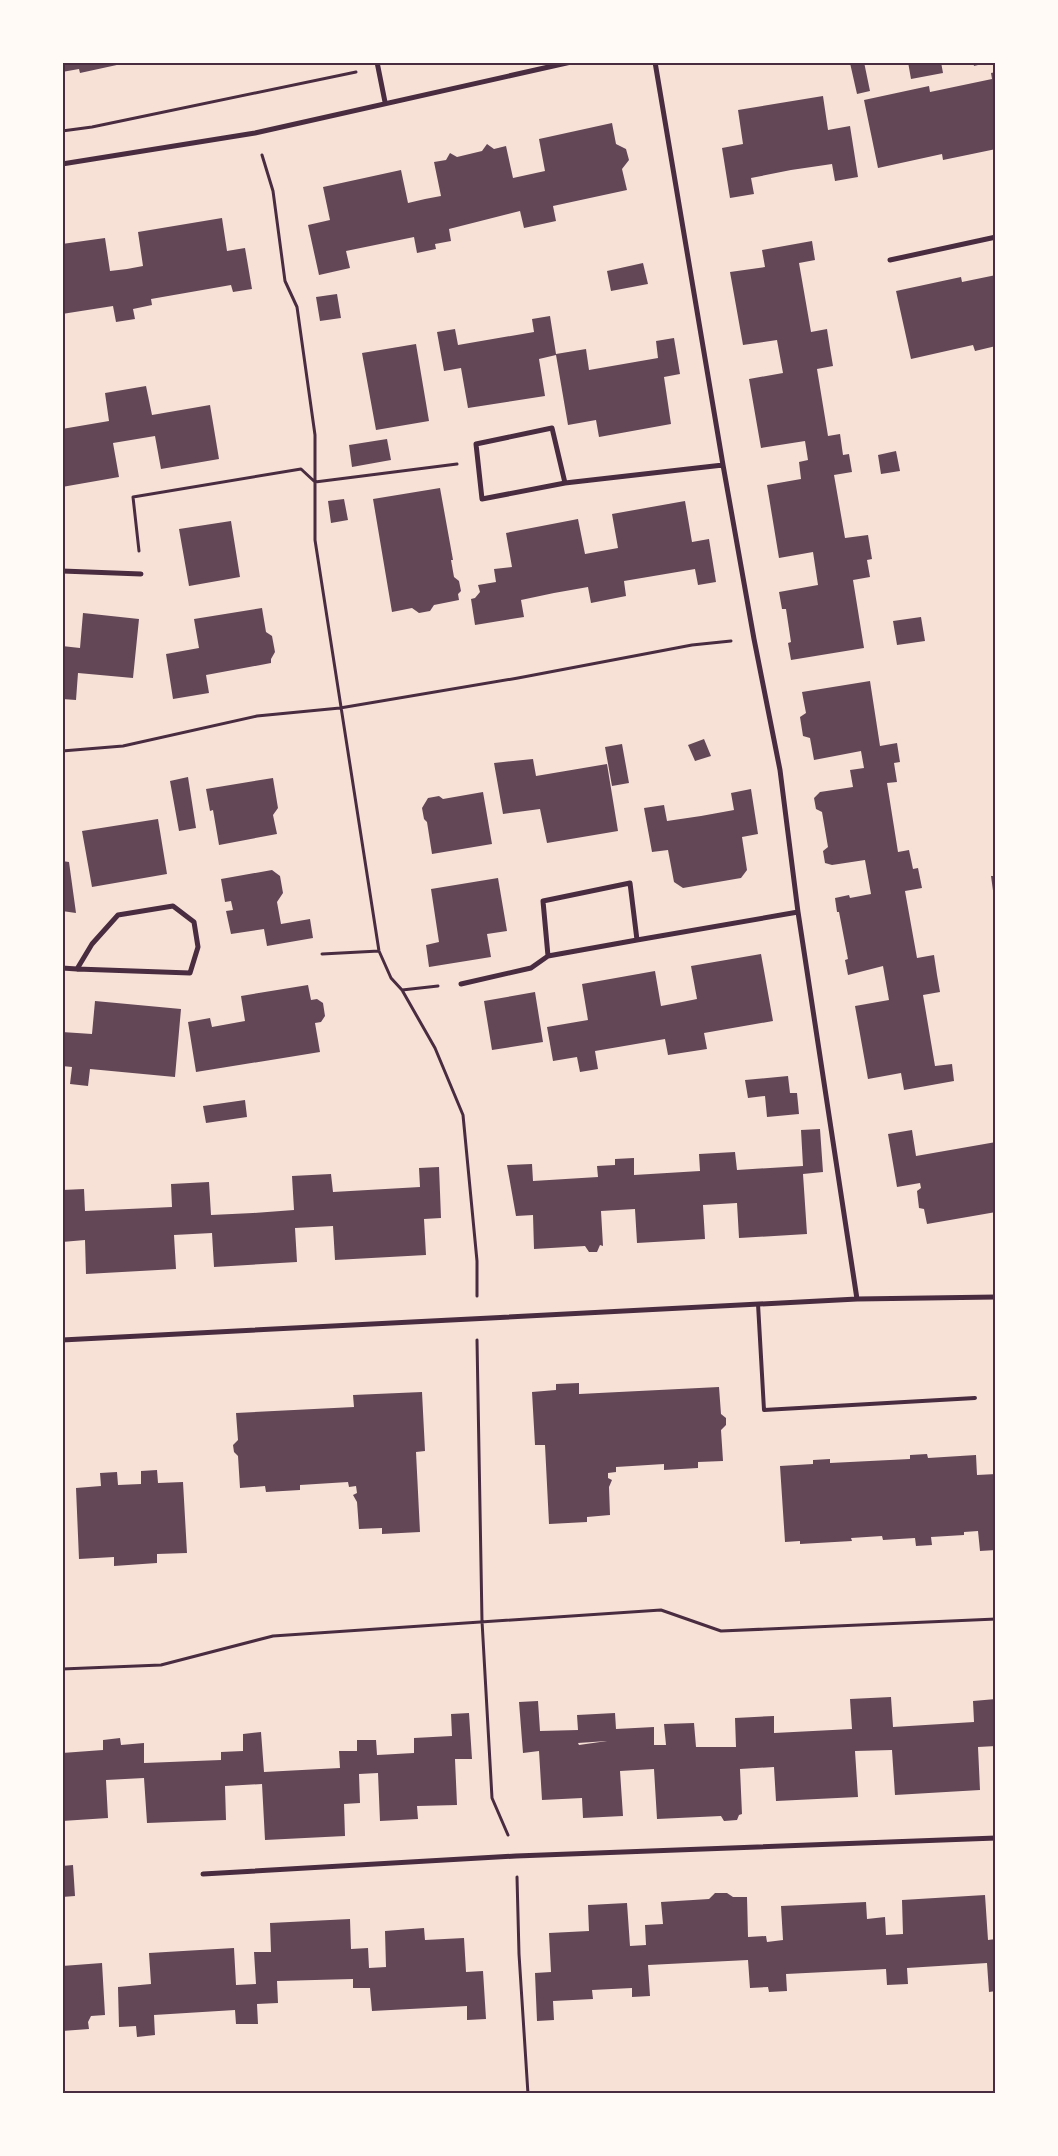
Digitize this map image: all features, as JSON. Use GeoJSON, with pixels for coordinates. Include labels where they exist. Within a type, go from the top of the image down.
{"type":"FeatureCollection","features":[{"type":"Feature","properties":{"kind":"street"},"geometry":{"type":"LineString","coordinates":[[62,164],[255,133],[385,102],[571,62]]}},
{"type":"Feature","properties":{"kind":"street"},"geometry":{"type":"LineString","coordinates":[[655,62],[723,465],[780,770],[798,912],[857,1299]]}},
{"type":"Feature","properties":{"kind":"street"},"geometry":{"type":"LineString","coordinates":[[378,65],[385,102]]}},
{"type":"Feature","properties":{"kind":"street"},"geometry":{"type":"LineString","coordinates":[[890,260],[996,237]]}},
{"type":"Feature","properties":{"kind":"street"},"geometry":{"type":"LineString","coordinates":[[565,483],[552,428],[476,444],[482,498],[565,483],[723,465]]}},
{"type":"Feature","properties":{"kind":"street"},"geometry":{"type":"LineString","coordinates":[[62,571],[141,574]]}},
{"type":"Feature","properties":{"kind":"street"},"geometry":{"type":"LineString","coordinates":[[548,956],[543,901],[630,883],[637,940]]}},
{"type":"Feature","properties":{"kind":"street"},"geometry":{"type":"LineString","coordinates":[[62,968],[77,969],[190,973],[198,947],[194,922],[173,906],[118,916],[92,944],[77,969]]}},
{"type":"Feature","properties":{"kind":"street"},"geometry":{"type":"LineString","coordinates":[[461,984],[531,968],[548,956],[798,912]]}},
{"type":"Feature","properties":{"kind":"street"},"geometry":{"type":"LineString","coordinates":[[62,1340],[857,1299],[996,1297]]}},
{"type":"Feature","properties":{"kind":"street"},"geometry":{"type":"LineString","coordinates":[[203,1874],[516,1856],[996,1838]]}},
{"type":"Feature","properties":{"kind":"lane"},"geometry":{"type":"LineString","coordinates":[[758,1304],[764,1410],[975,1398]]}},
{"type":"Feature","properties":{"kind":"path"},"geometry":{"type":"LineString","coordinates":[[62,131],[92,127],[378,65]]}},
{"type":"Feature","properties":{"kind":"path"},"geometry":{"type":"LineString","coordinates":[[255,133],[273,191],[285,280],[297,307],[315,435],[315,540],[379,951],[391,978],[402,990],[435,1048],[463,1115],[477,1261],[482,1621],[492,1798],[516,1856],[519,1954],[528,2094]]}},
{"type":"Feature","properties":{"kind":"path"},"geometry":{"type":"LineString","coordinates":[[315,482],[464,463],[476,444]]}},
{"type":"Feature","properties":{"kind":"path"},"geometry":{"type":"LineString","coordinates":[[141,574],[134,498],[301,469],[315,482]]}},
{"type":"Feature","properties":{"kind":"path"},"geometry":{"type":"LineString","coordinates":[[62,751],[123,746],[257,716],[340,708],[518,678],[692,645],[754,639]]}},
{"type":"Feature","properties":{"kind":"path"},"geometry":{"type":"LineString","coordinates":[[322,954],[379,951]]}},
{"type":"Feature","properties":{"kind":"path"},"geometry":{"type":"LineString","coordinates":[[402,990],[461,984]]}},
{"type":"Feature","properties":{"kind":"path"},"geometry":{"type":"LineString","coordinates":[[62,1669],[161,1665],[273,1636],[661,1610],[721,1630],[996,1619]]}},
{"type":"Feature","properties":{"kind":"building"},"geometry":{"type":"Polygon","coordinates":[[[62,62],[126,63],[80,73],[79,69],[62,72],[62,62]]]}},
{"type":"Feature","properties":{"kind":"building"},"geometry":{"type":"Polygon","coordinates":[[[864,62],[870,91],[857,94],[850,63],[864,62]]]}},
{"type":"Feature","properties":{"kind":"building"},"geometry":{"type":"Polygon","coordinates":[[[908,62],[941,62],[943,73],[911,79],[908,62]]]}},
{"type":"Feature","properties":{"kind":"building"},"geometry":{"type":"Polygon","coordinates":[[[973,62],[986,62],[986,63],[974,66],[973,62]]]}},
{"type":"Feature","properties":{"kind":"building"},"geometry":{"type":"Polygon","coordinates":[[[996,72],[996,149],[943,160],[942,154],[878,168],[864,100],[929,86],[930,92],[992,79],[991,73],[996,72]]]}},
{"type":"Feature","properties":{"kind":"building"},"geometry":{"type":"Polygon","coordinates":[[[823,96],[828,130],[850,126],[858,177],[835,181],[832,164],[791,170],[751,178],[754,194],[730,198],[722,148],[743,144],[738,110],[823,96]]]}},
{"type":"Feature","properties":{"kind":"building"},"geometry":{"type":"Polygon","coordinates":[[[612,123],[616,144],[626,149],[629,160],[622,169],[627,190],[553,206],[556,221],[524,228],[520,211],[449,229],[451,241],[435,244],[436,249],[417,253],[414,237],[346,251],[350,268],[319,275],[308,225],[330,220],[323,187],[401,170],[408,203],[441,196],[434,162],[446,160],[450,153],[457,157],[482,151],[487,144],[494,149],[506,146],[513,178],[545,171],[539,139],[612,123]]]}},
{"type":"Feature","properties":{"kind":"building"},"geometry":{"type":"Polygon","coordinates":[[[222,218],[227,251],[245,248],[252,289],[233,292],[231,285],[151,299],[152,305],[133,309],[135,319],[116,322],[113,306],[62,314],[62,244],[105,238],[110,271],[127,269],[143,266],[138,232],[222,218]]]}},
{"type":"Feature","properties":{"kind":"building"},"geometry":{"type":"Polygon","coordinates":[[[812,241],[815,260],[799,263],[811,332],[827,329],[833,366],[817,369],[828,436],[840,434],[843,455],[849,454],[852,472],[834,475],[845,538],[868,535],[872,559],[867,560],[870,577],[853,580],[864,648],[791,660],[788,643],[791,642],[786,609],[782,609],[779,592],[818,585],[813,552],[779,558],[767,485],[801,479],[799,462],[808,460],[805,441],[761,448],[749,379],[783,373],[777,340],[743,345],[730,272],[765,267],[762,250],[812,241]]]}},
{"type":"Feature","properties":{"kind":"building"},"geometry":{"type":"Polygon","coordinates":[[[643,263],[648,284],[611,291],[607,271],[643,263]]]}},
{"type":"Feature","properties":{"kind":"building"},"geometry":{"type":"Polygon","coordinates":[[[996,275],[996,346],[975,351],[973,345],[911,359],[896,291],[961,277],[962,282],[996,275]]]}},
{"type":"Feature","properties":{"kind":"building"},"geometry":{"type":"Polygon","coordinates":[[[337,294],[341,318],[320,321],[316,297],[337,294]]]}},
{"type":"Feature","properties":{"kind":"building"},"geometry":{"type":"Polygon","coordinates":[[[550,316],[556,354],[586,349],[589,370],[658,358],[656,341],[674,338],[680,374],[664,377],[671,424],[599,437],[596,420],[568,425],[556,355],[539,359],[545,396],[468,408],[461,368],[444,371],[437,332],[455,329],[458,345],[534,332],[532,319],[550,316]]]}},
{"type":"Feature","properties":{"kind":"building"},"geometry":{"type":"Polygon","coordinates":[[[416,344],[429,421],[376,430],[362,353],[416,344]]]}},
{"type":"Feature","properties":{"kind":"building"},"geometry":{"type":"Polygon","coordinates":[[[146,386],[152,415],[210,405],[219,459],[161,469],[155,436],[113,443],[119,477],[62,487],[62,429],[109,421],[105,393],[146,386]]]}},
{"type":"Feature","properties":{"kind":"building"},"geometry":{"type":"Polygon","coordinates":[[[387,439],[391,460],[352,467],[349,445],[387,439]]]}},
{"type":"Feature","properties":{"kind":"building"},"geometry":{"type":"Polygon","coordinates":[[[896,451],[900,471],[881,474],[878,455],[896,451]]]}},
{"type":"Feature","properties":{"kind":"building"},"geometry":{"type":"Polygon","coordinates":[[[440,488],[453,560],[451,560],[454,577],[459,581],[461,591],[458,594],[459,600],[434,605],[430,611],[419,613],[412,608],[392,612],[373,499],[440,488]]]}},
{"type":"Feature","properties":{"kind":"building"},"geometry":{"type":"Polygon","coordinates":[[[344,499],[348,520],[331,523],[328,501],[344,499]]]}},
{"type":"Feature","properties":{"kind":"building"},"geometry":{"type":"Polygon","coordinates":[[[685,501],[692,542],[709,539],[716,582],[698,585],[695,569],[624,581],[626,596],[591,603],[588,587],[554,593],[521,600],[524,617],[475,625],[471,599],[475,598],[480,592],[478,585],[496,582],[494,569],[512,567],[506,533],[578,519],[585,554],[618,548],[612,514],[685,501]]]}},
{"type":"Feature","properties":{"kind":"building"},"geometry":{"type":"Polygon","coordinates":[[[231,521],[240,577],[189,586],[179,529],[231,521]]]}},
{"type":"Feature","properties":{"kind":"building"},"geometry":{"type":"Polygon","coordinates":[[[262,608],[266,632],[272,636],[275,652],[271,663],[206,675],[209,693],[173,699],[166,654],[199,648],[194,619],[262,608]]]}},
{"type":"Feature","properties":{"kind":"building"},"geometry":{"type":"Polygon","coordinates":[[[83,613],[139,619],[133,678],[78,673],[76,700],[62,699],[62,646],[80,648],[83,613]]]}},
{"type":"Feature","properties":{"kind":"building"},"geometry":{"type":"Polygon","coordinates":[[[921,617],[925,641],[897,645],[893,621],[921,617]]]}},
{"type":"Feature","properties":{"kind":"building"},"geometry":{"type":"Polygon","coordinates":[[[870,681],[880,746],[897,743],[900,762],[894,763],[897,782],[887,783],[898,852],[909,850],[913,869],[918,868],[922,888],[905,891],[917,958],[934,955],[940,992],[923,995],[935,1066],[952,1064],[954,1081],[904,1090],[901,1073],[868,1079],[855,1006],[889,1000],[883,966],[848,975],[845,960],[848,959],[835,898],[849,895],[850,898],[871,894],[865,860],[832,865],[825,863],[823,851],[828,847],[822,812],[816,809],[814,798],[820,792],[853,787],[850,770],[864,768],[861,751],[814,760],[810,738],[803,736],[800,717],[806,713],[802,692],[870,681]]]}},
{"type":"Feature","properties":{"kind":"building"},"geometry":{"type":"Polygon","coordinates":[[[704,739],[711,756],[695,761],[688,745],[704,739]]]}},
{"type":"Feature","properties":{"kind":"building"},"geometry":{"type":"Polygon","coordinates":[[[622,744],[629,783],[612,786],[605,747],[622,744]]]}},
{"type":"Feature","properties":{"kind":"building"},"geometry":{"type":"Polygon","coordinates":[[[533,759],[536,776],[607,764],[618,831],[547,843],[540,809],[503,814],[494,763],[533,759]]]}},
{"type":"Feature","properties":{"kind":"building"},"geometry":{"type":"Polygon","coordinates":[[[188,777],[196,828],[179,831],[170,781],[188,777]]]}},
{"type":"Feature","properties":{"kind":"building"},"geometry":{"type":"Polygon","coordinates":[[[273,778],[278,808],[273,815],[277,834],[219,845],[213,810],[210,811],[206,789],[273,778]]]}},
{"type":"Feature","properties":{"kind":"building"},"geometry":{"type":"Polygon","coordinates":[[[751,789],[758,834],[742,837],[747,870],[741,878],[683,888],[674,882],[668,850],[652,852],[644,808],[664,805],[667,821],[701,816],[734,810],[731,793],[751,789]]]}},
{"type":"Feature","properties":{"kind":"building"},"geometry":{"type":"Polygon","coordinates":[[[483,792],[492,844],[432,854],[427,822],[424,819],[422,808],[428,798],[439,796],[443,799],[483,792]]]}},
{"type":"Feature","properties":{"kind":"building"},"geometry":{"type":"Polygon","coordinates":[[[158,819],[167,874],[92,887],[82,831],[158,819]]]}},
{"type":"Feature","properties":{"kind":"building"},"geometry":{"type":"Polygon","coordinates":[[[62,861],[69,862],[76,913],[62,911],[62,861]]]}},
{"type":"Feature","properties":{"kind":"building"},"geometry":{"type":"Polygon","coordinates":[[[272,870],[280,876],[283,893],[277,902],[281,924],[310,919],[313,938],[267,946],[264,929],[231,934],[226,911],[233,910],[231,901],[225,902],[221,879],[272,870]]]}},
{"type":"Feature","properties":{"kind":"building"},"geometry":{"type":"Polygon","coordinates":[[[991,876],[996,876],[996,897],[994,898],[991,876]]]}},
{"type":"Feature","properties":{"kind":"building"},"geometry":{"type":"Polygon","coordinates":[[[498,878],[507,931],[487,934],[491,957],[429,967],[426,945],[439,942],[431,889],[498,878]]]}},
{"type":"Feature","properties":{"kind":"building"},"geometry":{"type":"Polygon","coordinates":[[[761,954],[773,1021],[704,1033],[707,1049],[668,1055],[665,1039],[595,1051],[598,1069],[580,1072],[577,1057],[553,1061],[547,1027],[588,1020],[582,984],[655,971],[661,1006],[697,999],[691,966],[761,954]]]}},
{"type":"Feature","properties":{"kind":"building"},"geometry":{"type":"Polygon","coordinates":[[[308,985],[311,1000],[317,999],[323,1003],[325,1016],[321,1022],[315,1023],[320,1052],[196,1072],[188,1022],[210,1018],[212,1027],[245,1021],[241,996],[308,985]]]}},
{"type":"Feature","properties":{"kind":"building"},"geometry":{"type":"Polygon","coordinates":[[[535,992],[543,1042],[492,1050],[484,1001],[535,992]]]}},
{"type":"Feature","properties":{"kind":"building"},"geometry":{"type":"Polygon","coordinates":[[[95,1001],[181,1009],[175,1077],[90,1069],[88,1086],[70,1084],[72,1067],[62,1066],[62,1032],[92,1034],[95,1001]]]}},
{"type":"Feature","properties":{"kind":"building"},"geometry":{"type":"Polygon","coordinates":[[[788,1076],[790,1093],[797,1093],[799,1114],[767,1117],[765,1096],[748,1098],[745,1080],[788,1076]]]}},
{"type":"Feature","properties":{"kind":"building"},"geometry":{"type":"Polygon","coordinates":[[[245,1100],[247,1117],[206,1123],[203,1106],[245,1100]]]}},
{"type":"Feature","properties":{"kind":"building"},"geometry":{"type":"Polygon","coordinates":[[[820,1129],[823,1172],[803,1174],[807,1234],[739,1238],[737,1203],[703,1205],[705,1239],[637,1243],[635,1209],[601,1211],[603,1246],[600,1245],[597,1252],[589,1252],[585,1246],[534,1249],[533,1215],[516,1216],[507,1165],[532,1164],[533,1181],[598,1177],[597,1166],[615,1165],[615,1159],[634,1158],[634,1175],[700,1171],[699,1154],[735,1152],[737,1170],[803,1166],[801,1130],[820,1129]]]}},
{"type":"Feature","properties":{"kind":"building"},"geometry":{"type":"Polygon","coordinates":[[[912,1130],[916,1156],[996,1142],[996,1212],[927,1224],[924,1209],[919,1208],[917,1191],[921,1188],[920,1183],[897,1187],[888,1134],[912,1130]]]}},
{"type":"Feature","properties":{"kind":"building"},"geometry":{"type":"Polygon","coordinates":[[[439,1167],[441,1218],[424,1219],[426,1255],[335,1260],[333,1226],[295,1228],[297,1262],[214,1267],[212,1233],[174,1235],[176,1269],[86,1274],[85,1240],[62,1242],[62,1190],[84,1189],[85,1211],[172,1207],[171,1184],[209,1182],[211,1215],[253,1213],[294,1210],[292,1176],[331,1174],[333,1192],[420,1187],[419,1168],[439,1167]]]}},
{"type":"Feature","properties":{"kind":"building"},"geometry":{"type":"Polygon","coordinates":[[[579,1383],[579,1394],[719,1387],[721,1414],[726,1418],[726,1425],[721,1430],[723,1461],[698,1462],[698,1468],[664,1470],[664,1464],[616,1467],[616,1472],[608,1473],[608,1478],[612,1480],[609,1487],[610,1515],[587,1517],[587,1522],[549,1524],[545,1445],[535,1445],[532,1392],[556,1390],[556,1384],[579,1383]]]}},
{"type":"Feature","properties":{"kind":"building"},"geometry":{"type":"Polygon","coordinates":[[[422,1392],[425,1451],[416,1452],[420,1532],[382,1534],[382,1528],[359,1529],[357,1502],[353,1495],[357,1493],[356,1486],[349,1487],[348,1482],[300,1485],[300,1490],[266,1492],[265,1486],[240,1488],[238,1456],[234,1452],[233,1445],[238,1440],[236,1413],[354,1407],[353,1395],[422,1392]]]}},
{"type":"Feature","properties":{"kind":"building"},"geometry":{"type":"Polygon","coordinates":[[[927,1454],[928,1458],[976,1455],[977,1475],[996,1474],[996,1550],[980,1551],[978,1531],[964,1532],[964,1535],[931,1537],[932,1545],[916,1546],[915,1538],[883,1540],[882,1536],[851,1538],[852,1541],[800,1544],[800,1541],[785,1542],[780,1466],[813,1464],[813,1460],[830,1459],[830,1463],[910,1459],[910,1455],[927,1454]]]}},
{"type":"Feature","properties":{"kind":"building"},"geometry":{"type":"Polygon","coordinates":[[[157,1470],[158,1483],[183,1482],[187,1553],[157,1554],[157,1563],[114,1566],[114,1557],[79,1559],[76,1488],[101,1486],[100,1473],[117,1472],[118,1485],[141,1484],[141,1471],[157,1470]]]}},
{"type":"Feature","properties":{"kind":"building"},"geometry":{"type":"Polygon","coordinates":[[[891,1697],[893,1727],[974,1722],[973,1701],[996,1699],[996,1746],[978,1747],[980,1790],[895,1795],[892,1750],[855,1751],[858,1797],[776,1801],[774,1767],[740,1769],[742,1814],[739,1815],[737,1820],[724,1821],[721,1816],[657,1819],[654,1769],[620,1771],[623,1816],[583,1818],[582,1798],[542,1800],[539,1751],[523,1753],[519,1702],[538,1701],[540,1731],[578,1730],[577,1715],[615,1713],[616,1729],[654,1727],[654,1745],[666,1745],[664,1724],[694,1723],[696,1747],[736,1747],[735,1718],[774,1716],[774,1733],[852,1729],[850,1699],[891,1697]],[[607,1741],[578,1743],[579,1745],[607,1741]]]}},
{"type":"Feature","properties":{"kind":"building"},"geometry":{"type":"Polygon","coordinates":[[[469,1713],[472,1759],[455,1759],[457,1805],[417,1806],[418,1819],[380,1821],[378,1773],[359,1774],[360,1803],[344,1804],[345,1836],[265,1840],[262,1784],[225,1786],[226,1820],[147,1823],[144,1778],[106,1780],[108,1818],[62,1821],[62,1753],[103,1750],[103,1740],[120,1738],[121,1745],[144,1743],[144,1763],[221,1760],[221,1752],[243,1751],[243,1734],[261,1732],[264,1772],[340,1768],[339,1751],[357,1751],[357,1740],[376,1740],[377,1755],[414,1753],[414,1738],[452,1736],[451,1714],[469,1713]]]}},
{"type":"Feature","properties":{"kind":"building"},"geometry":{"type":"Polygon","coordinates":[[[73,1865],[75,1896],[62,1897],[62,1866],[73,1865]]]}},
{"type":"Feature","properties":{"kind":"building"},"geometry":{"type":"Polygon","coordinates":[[[715,1893],[727,1893],[733,1897],[747,1897],[748,1937],[766,1936],[767,1942],[783,1940],[781,1906],[866,1902],[867,1919],[885,1917],[886,1935],[903,1934],[902,1900],[985,1895],[988,1940],[996,1939],[996,1991],[989,1992],[987,1963],[907,1968],[908,1984],[887,1985],[886,1969],[786,1974],[787,1991],[769,1992],[768,1987],[750,1988],[748,1960],[648,1965],[650,1996],[632,1997],[632,1988],[592,1990],[593,1999],[553,2001],[554,2020],[537,2021],[535,1973],[551,1972],[549,1933],[589,1931],[588,1905],[627,1903],[630,1946],[646,1945],[645,1925],[663,1924],[661,1902],[709,1899],[715,1893]]]}},
{"type":"Feature","properties":{"kind":"building"},"geometry":{"type":"Polygon","coordinates":[[[350,1919],[351,1949],[368,1948],[369,1968],[386,1967],[385,1931],[424,1928],[425,1940],[464,1938],[466,1972],[483,1971],[486,2019],[467,2020],[467,2006],[372,2011],[370,1988],[353,1988],[353,1979],[277,1981],[278,2003],[257,2004],[258,2024],[236,2024],[235,2010],[154,2015],[155,2035],[137,2037],[136,2026],[119,2027],[118,1987],[151,1984],[149,1953],[234,1948],[236,1985],[256,1984],[254,1952],[271,1952],[270,1923],[350,1919]]]}},
{"type":"Feature","properties":{"kind":"building"},"geometry":{"type":"Polygon","coordinates":[[[102,1963],[105,2015],[91,2016],[88,2022],[89,2029],[62,2031],[62,1966],[102,1963]]]}}]}
